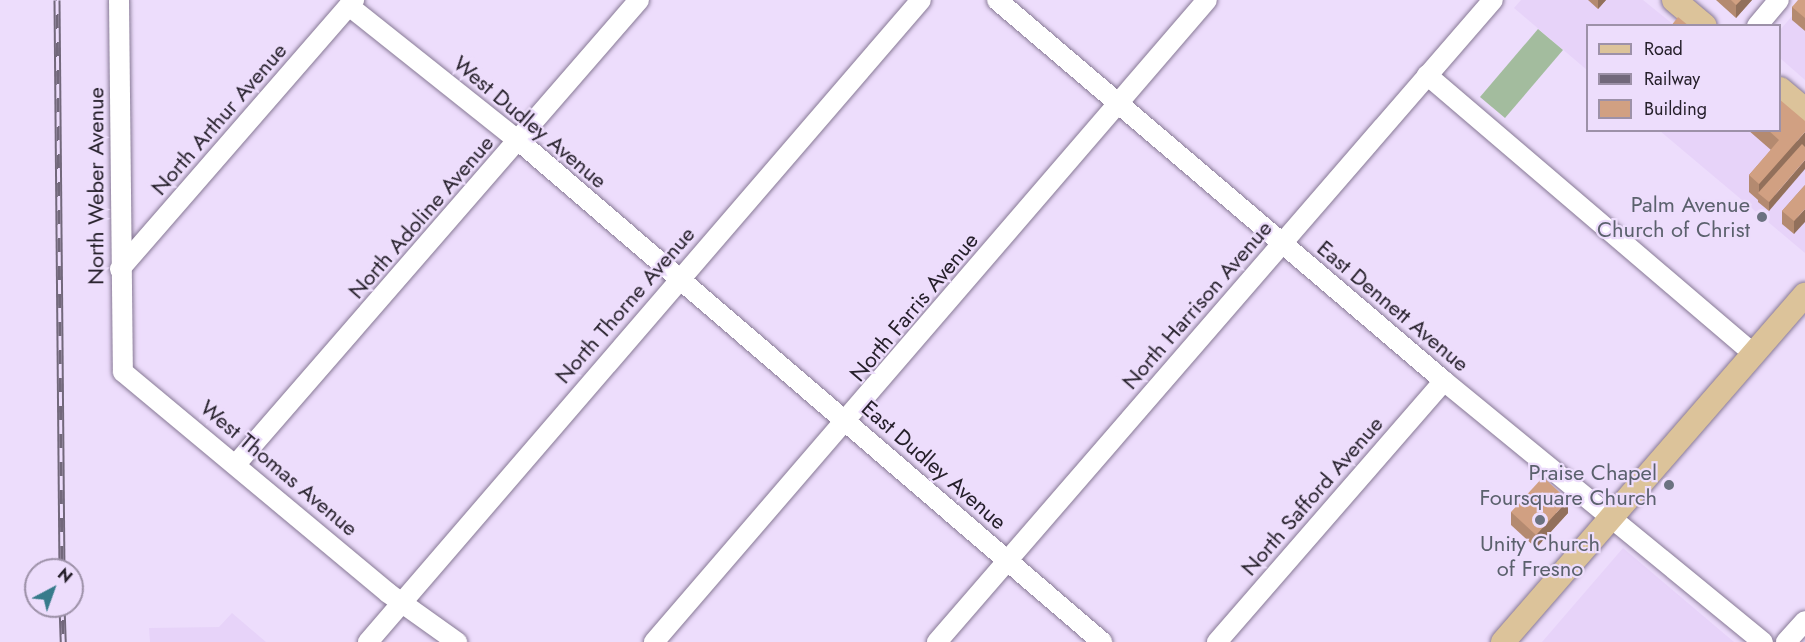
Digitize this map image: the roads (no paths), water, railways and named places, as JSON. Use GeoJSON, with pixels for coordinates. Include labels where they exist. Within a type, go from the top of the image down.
{"type":"FeatureCollection","features":[{"type":"Feature","properties":{"kind":"main road"},"geometry":{"type":"LineString","coordinates":[[1674,0],[1703,24]]}},
{"type":"Feature","properties":{"kind":"main road"},"geometry":{"type":"LineString","coordinates":[[1781,91],[1805,110]]}},
{"type":"Feature","properties":{"kind":"main road"},"geometry":{"type":"LineString","coordinates":[[1503,642],[1805,295]]}},
{"type":"Feature","properties":{"kind":"street","name":"North Weber Avenue"},"geometry":{"type":"LineString","coordinates":[[119,0],[120,269],[123,372]]}},
{"type":"Feature","properties":{"kind":"street","name":"North Adoline Avenue"},"geometry":{"type":"LineString","coordinates":[[237,463],[519,141],[639,0]]}},
{"type":"Feature","properties":{"kind":"street","name":"North Thorne Avenue"},"geometry":{"type":"LineString","coordinates":[[368,642],[678,279],[921,0]]}},
{"type":"Feature","properties":{"kind":"street","name":"East Dennett Avenue"},"geometry":{"type":"LineString","coordinates":[[997,0],[1444,381],[1763,642]]}},
{"type":"Feature","properties":{"kind":"street","name":"North Farris Avenue"},"geometry":{"type":"LineString","coordinates":[[654,642],[849,421],[1207,0]]}},
{"type":"Feature","properties":{"kind":"street","name":"North Harrison Avenue"},"geometry":{"type":"LineString","coordinates":[[937,642],[1493,0]]}},
{"type":"Feature","properties":{"kind":"street"},"geometry":{"type":"LineString","coordinates":[[1759,24],[1779,0]]}},
{"type":"Feature","properties":{"kind":"street","name":"North Arthur Avenue"},"geometry":{"type":"LineString","coordinates":[[120,269],[351,3]]}},
{"type":"Feature","properties":{"kind":"street","name":"West Dudley Avenue"},"geometry":{"type":"LineString","coordinates":[[351,3],[519,141],[678,279]]}},
{"type":"Feature","properties":{"kind":"street"},"geometry":{"type":"LineString","coordinates":[[1427,75],[1753,353]]}},
{"type":"Feature","properties":{"kind":"street","name":"East Dudley Avenue"},"geometry":{"type":"LineString","coordinates":[[678,279],[849,421],[1102,642]]}},
{"type":"Feature","properties":{"kind":"street","name":"West Thomas Avenue"},"geometry":{"type":"LineString","coordinates":[[123,372],[457,642]]}},
{"type":"Feature","properties":{"kind":"street","name":"North Safford Avenue"},"geometry":{"type":"LineString","coordinates":[[1217,642],[1444,381]]}},
{"type":"Feature","properties":{"kind":"street"},"geometry":{"type":"LineString","coordinates":[[1786,642],[1805,621]]}},
{"type":"Feature","properties":{"kind":"railway"},"geometry":{"type":"LineString","coordinates":[[57,0],[62,558]]}},
{"type":"Feature","properties":{"kind":"railway"},"geometry":{"type":"LineString","coordinates":[[62,618],[63,642]]}},
{"type":"Feature","properties":{"kind":"place","name":"Palm Avenue Church of Christ"},"geometry":{"type":"Point","coordinates":[1762,217]}},
{"type":"Feature","properties":{"kind":"place","name":"Praise Chapel Foursquare Church"},"geometry":{"type":"Point","coordinates":[1669,485]}},
{"type":"Feature","properties":{"kind":"place","name":"Unity Church of Fresno"},"geometry":{"type":"Point","coordinates":[1540,520]}}]}
